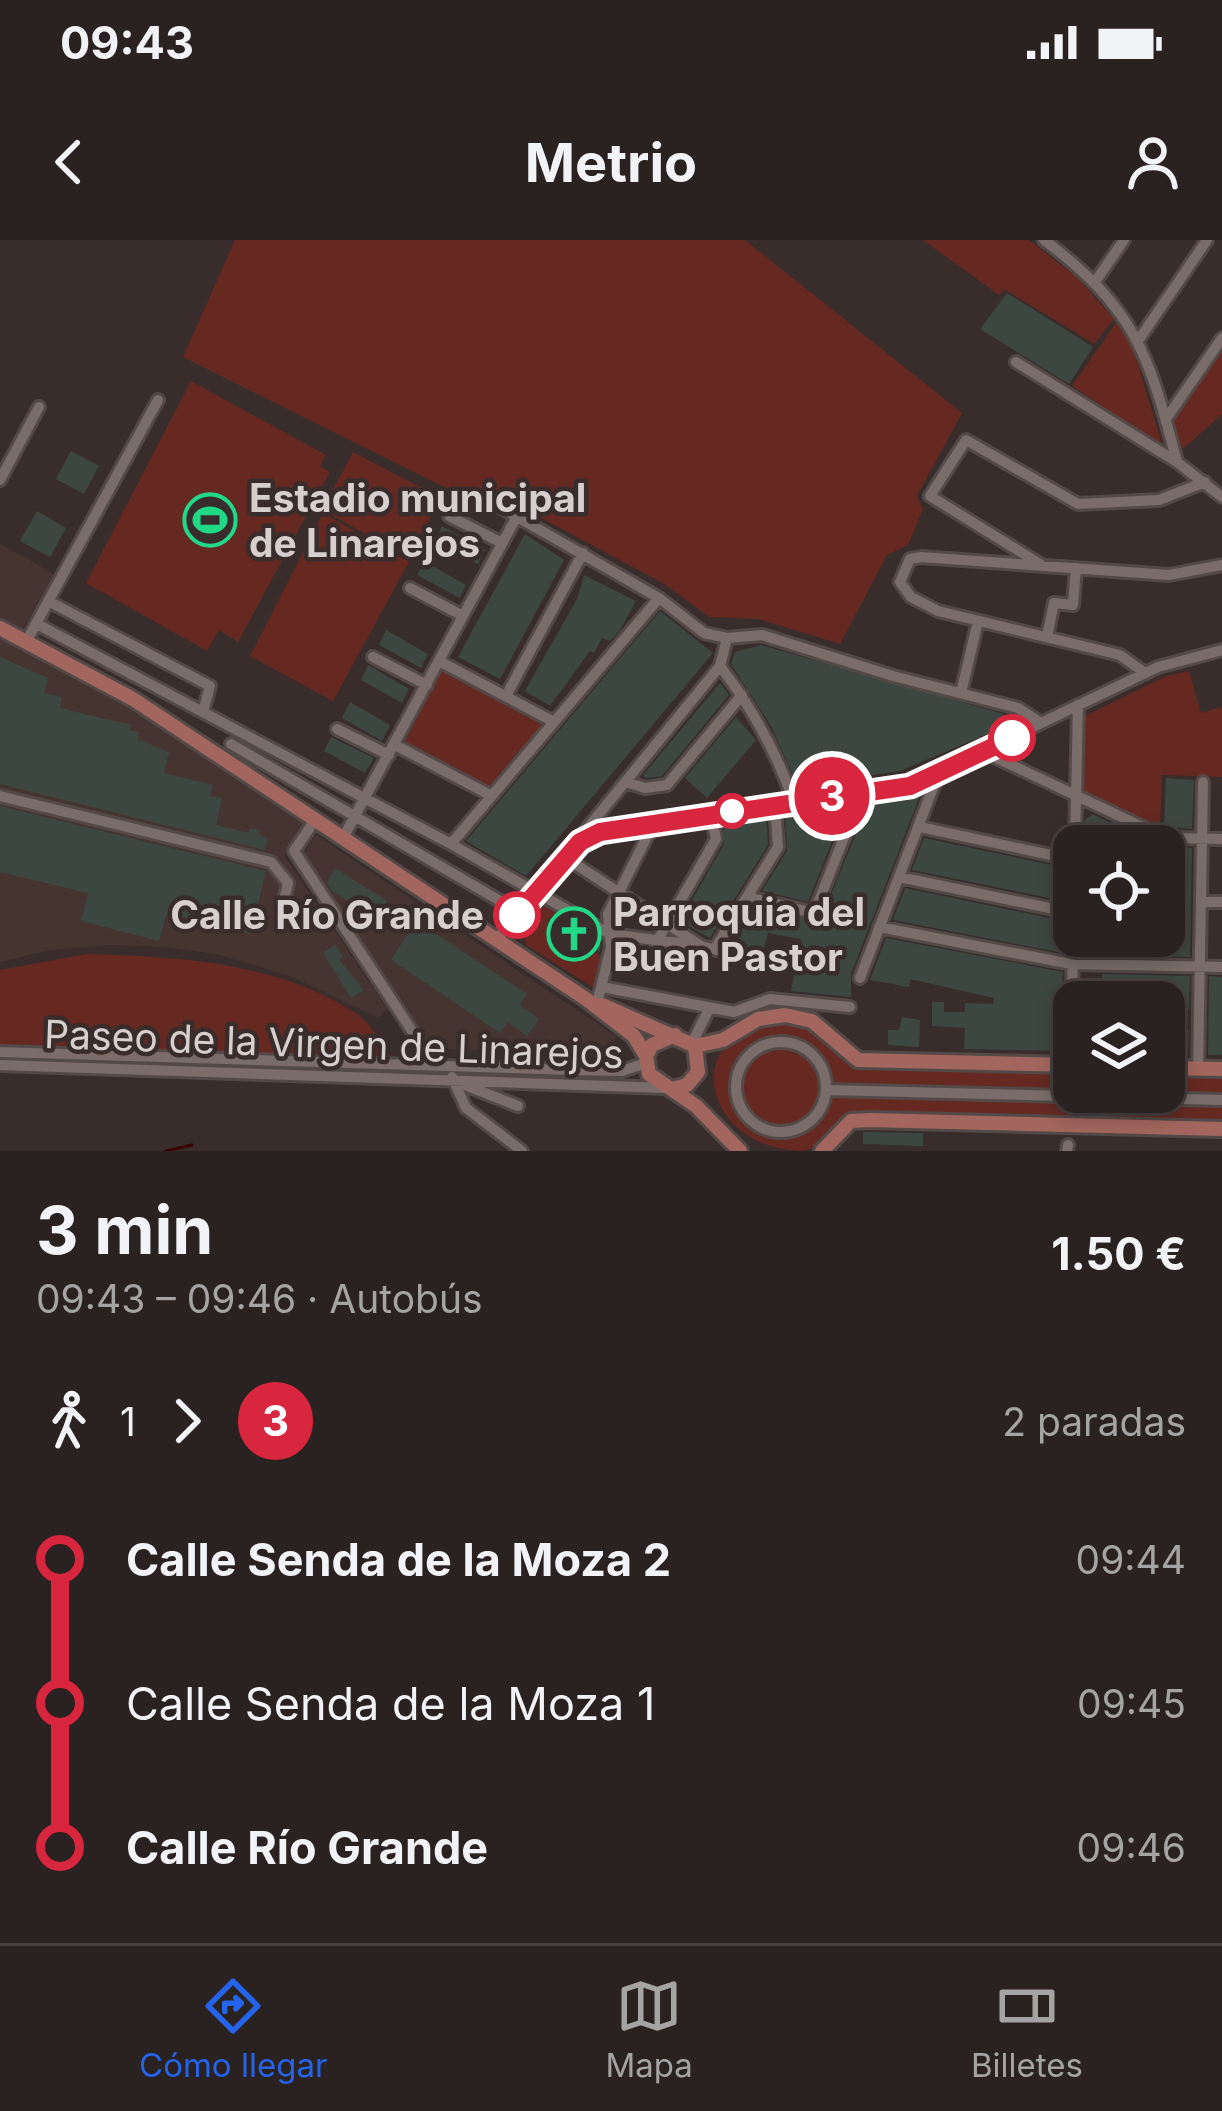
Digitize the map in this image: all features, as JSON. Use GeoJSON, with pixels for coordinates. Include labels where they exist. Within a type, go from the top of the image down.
{"type":"FeatureCollection","features":[{"type":"Feature","properties":{"kind":"main road"},"geometry":{"type":"LineString","coordinates":[[0,628],[227,752],[314,820],[592,1001],[634,1036],[652,1079],[707,1116],[740,1151]]}},
{"type":"Feature","properties":{"kind":"main road"},"geometry":{"type":"LineString","coordinates":[[592,1001],[693,1045],[723,1040],[758,1019],[785,1015],[812,1021],[858,1060],[1053,1065]]}},
{"type":"Feature","properties":{"kind":"main road"},"geometry":{"type":"LineString","coordinates":[[646,1060],[657,1040],[675,1035]]}},
{"type":"Feature","properties":{"kind":"main road"},"geometry":{"type":"LineString","coordinates":[[669,1089],[688,1085],[698,1072],[693,1045]]}},
{"type":"Feature","properties":{"kind":"main road"},"geometry":{"type":"LineString","coordinates":[[1185,1068],[1222,1069]]}},
{"type":"Feature","properties":{"kind":"main road"},"geometry":{"type":"LineString","coordinates":[[822,1151],[851,1121],[1222,1129]]}},
{"type":"Feature","properties":{"kind":"street"},"geometry":{"type":"LineString","coordinates":[[1045,240],[1095,282],[1140,338],[1177,462]]}},
{"type":"Feature","properties":{"kind":"street"},"geometry":{"type":"LineString","coordinates":[[1095,282],[1124,240]]}},
{"type":"Feature","properties":{"kind":"street"},"geometry":{"type":"LineString","coordinates":[[1140,338],[1207,240]]}},
{"type":"Feature","properties":{"kind":"street"},"geometry":{"type":"LineString","coordinates":[[1166,419],[1222,338]]}},
{"type":"Feature","properties":{"kind":"street"},"geometry":{"type":"LineString","coordinates":[[1016,362],[1177,462],[1222,497]]}},
{"type":"Feature","properties":{"kind":"street"},"geometry":{"type":"LineString","coordinates":[[26,641],[158,400]]}},
{"type":"Feature","properties":{"kind":"street"},"geometry":{"type":"LineString","coordinates":[[0,480],[39,407]]}},
{"type":"Feature","properties":{"kind":"street"},"geometry":{"type":"LineString","coordinates":[[1043,566],[930,496],[966,440],[1078,504],[1159,500],[1205,482]]}},
{"type":"Feature","properties":{"kind":"street"},"geometry":{"type":"LineString","coordinates":[[491,502],[659,598],[704,634],[727,638],[762,635],[1018,708],[1041,723]]}},
{"type":"Feature","properties":{"kind":"street"},"geometry":{"type":"LineString","coordinates":[[449,516],[502,543]]}},
{"type":"Feature","properties":{"kind":"street"},"geometry":{"type":"LineString","coordinates":[[343,838],[517,516]]}},
{"type":"Feature","properties":{"kind":"street"},"geometry":{"type":"LineString","coordinates":[[506,696],[583,553]]}},
{"type":"Feature","properties":{"kind":"street"},"geometry":{"type":"LineString","coordinates":[[1145,673],[1120,655],[938,611],[910,597],[900,582],[902,568],[910,559],[921,557],[1169,575],[1222,565]]}},
{"type":"Feature","properties":{"kind":"street"},"geometry":{"type":"LineString","coordinates":[[1047,638],[1054,603],[1073,605],[1076,568]]}},
{"type":"Feature","properties":{"kind":"street"},"geometry":{"type":"LineString","coordinates":[[410,588],[463,616]]}},
{"type":"Feature","properties":{"kind":"street"},"geometry":{"type":"LineString","coordinates":[[451,844],[659,598]]}},
{"type":"Feature","properties":{"kind":"street"},"geometry":{"type":"LineString","coordinates":[[50,602],[210,686],[203,712]]}},
{"type":"Feature","properties":{"kind":"street"},"geometry":{"type":"LineString","coordinates":[[961,693],[978,621]]}},
{"type":"Feature","properties":{"kind":"street"},"geometry":{"type":"LineString","coordinates":[[37,624],[610,934],[716,947],[742,956]]}},
{"type":"Feature","properties":{"kind":"street"},"geometry":{"type":"LineString","coordinates":[[496,940],[720,666],[727,638]]}},
{"type":"Feature","properties":{"kind":"street"},"geometry":{"type":"LineString","coordinates":[[580,842],[622,826],[910,786],[1145,673],[1222,650]]}},
{"type":"Feature","properties":{"kind":"street"},"geometry":{"type":"LineString","coordinates":[[374,657],[427,685]]}},
{"type":"Feature","properties":{"kind":"street"},"geometry":{"type":"LineString","coordinates":[[440,661],[554,722]]}},
{"type":"Feature","properties":{"kind":"street"},"geometry":{"type":"LineString","coordinates":[[720,666],[778,756],[794,802]]}},
{"type":"Feature","properties":{"kind":"street"},"geometry":{"type":"LineString","coordinates":[[626,782],[648,788],[667,784],[742,694]]}},
{"type":"Feature","properties":{"kind":"street"},"geometry":{"type":"LineString","coordinates":[[1076,825],[1078,704]]}},
{"type":"Feature","properties":{"kind":"street"},"geometry":{"type":"LineString","coordinates":[[337,729],[492,796]]}},
{"type":"Feature","properties":{"kind":"street"},"geometry":{"type":"LineString","coordinates":[[239,731],[227,752],[355,817],[519,912]]}},
{"type":"Feature","properties":{"kind":"street"},"geometry":{"type":"LineString","coordinates":[[984,752],[1166,838],[1222,839]]}},
{"type":"Feature","properties":{"kind":"street"},"geometry":{"type":"LineString","coordinates":[[860,978],[938,775]]}},
{"type":"Feature","properties":{"kind":"street"},"geometry":{"type":"LineString","coordinates":[[1198,1068],[1203,782]]}},
{"type":"Feature","properties":{"kind":"street"},"geometry":{"type":"LineString","coordinates":[[747,897],[814,913],[847,830],[840,795]]}},
{"type":"Feature","properties":{"kind":"street"},"geometry":{"type":"LineString","coordinates":[[0,796],[271,862],[289,884],[281,914]]}},
{"type":"Feature","properties":{"kind":"street"},"geometry":{"type":"LineString","coordinates":[[716,947],[778,847],[775,805]]}},
{"type":"Feature","properties":{"kind":"street"},"geometry":{"type":"LineString","coordinates":[[607,807],[610,818],[622,826]]}},
{"type":"Feature","properties":{"kind":"street"},"geometry":{"type":"LineString","coordinates":[[656,943],[716,838],[710,814]]}},
{"type":"Feature","properties":{"kind":"street"},"geometry":{"type":"LineString","coordinates":[[314,820],[294,851],[454,1081],[466,1108],[522,1151]]}},
{"type":"Feature","properties":{"kind":"street"},"geometry":{"type":"LineString","coordinates":[[592,1001],[602,987],[610,934],[608,914],[656,821]]}},
{"type":"Feature","properties":{"kind":"street"},"geometry":{"type":"LineString","coordinates":[[920,827],[1053,856]]}},
{"type":"Feature","properties":{"kind":"street"},"geometry":{"type":"LineString","coordinates":[[566,858],[701,946]]}},
{"type":"Feature","properties":{"kind":"street"},"geometry":{"type":"LineString","coordinates":[[899,877],[1053,909]]}},
{"type":"Feature","properties":{"kind":"street"},"geometry":{"type":"LineString","coordinates":[[1202,902],[1222,902]]}},
{"type":"Feature","properties":{"kind":"street"},"geometry":{"type":"LineString","coordinates":[[879,927],[1071,964],[1222,967]]}},
{"type":"Feature","properties":{"kind":"street"},"geometry":{"type":"LineString","coordinates":[[1071,957],[1071,981]]}},
{"type":"Feature","properties":{"kind":"street"},"geometry":{"type":"LineString","coordinates":[[602,987],[734,1012],[770,999],[850,1007]]}},
{"type":"Feature","properties":{"kind":"street"},"geometry":{"type":"LineString","coordinates":[[693,1045],[709,1009]]}},
{"type":"Feature","properties":{"kind":"street"},"geometry":{"type":"LineString","coordinates":[[786,1042],[813,1055],[825,1072],[826,1090],[811,1122],[784,1132],[770,1131],[746,1115],[736,1084],[745,1060],[756,1049],[786,1042]]}},
{"type":"Feature","properties":{"kind":"street","name":"Paseo de la Virgen de Linarejos"},"geometry":{"type":"LineString","coordinates":[[0,1052],[622,1071],[646,1060]]}},
{"type":"Feature","properties":{"kind":"street","name":"Paseo de la Virgen de Linarejos"},"geometry":{"type":"LineString","coordinates":[[0,1065],[669,1089]]}},
{"type":"Feature","properties":{"kind":"street"},"geometry":{"type":"LineString","coordinates":[[454,1081],[518,1106]]}},
{"type":"Feature","properties":{"kind":"street"},"geometry":{"type":"LineString","coordinates":[[826,1090],[1222,1100]]}},
{"type":"Feature","properties":{"kind":"shaded area"},"geometry":{"type":"Polygon","coordinates":[[[235,240],[745,240],[962,413],[917,496],[923,509],[908,545],[887,555],[840,644],[758,619],[709,617],[666,585],[489,490],[480,505],[183,357],[235,240]]]}},
{"type":"Feature","properties":{"kind":"shaded area"},"geometry":{"type":"Polygon","coordinates":[[[923,240],[1029,240],[1078,278],[1114,319],[1094,344],[1004,289],[999,295],[923,240]]]}},
{"type":"Feature","properties":{"kind":"shaded area"},"geometry":{"type":"Polygon","coordinates":[[[1117,321],[1131,341],[1163,447],[1072,386],[1117,321]]]}},
{"type":"Feature","properties":{"kind":"shaded area"},"geometry":{"type":"Polygon","coordinates":[[[1222,350],[1222,414],[1183,449],[1171,421],[1222,350]]]}},
{"type":"Feature","properties":{"kind":"shaded area","name":"Estadio municipal de Linarejos"},"geometry":{"type":"Polygon","coordinates":[[[191,381],[326,455],[320,466],[330,472],[238,642],[219,630],[207,651],[86,583],[191,381]]]}},
{"type":"Feature","properties":{"kind":"shaded area"},"geometry":{"type":"Polygon","coordinates":[[[353,452],[441,498],[409,558],[322,510],[353,452]]]}},
{"type":"Feature","properties":{"kind":"shaded area"},"geometry":{"type":"Polygon","coordinates":[[[323,513],[409,562],[333,701],[250,656],[323,513]]]}},
{"type":"Feature","properties":{"kind":"shaded area"},"geometry":{"type":"Polygon","coordinates":[[[0,544],[54,574],[22,630],[0,618],[0,544]]]}},
{"type":"Feature","properties":{"kind":"shaded area"},"geometry":{"type":"Polygon","coordinates":[[[0,638],[118,699],[277,800],[304,824],[284,855],[388,1010],[378,1018],[290,976],[221,955],[167,947],[50,950],[0,962],[0,638]]]}},
{"type":"Feature","properties":{"kind":"shaded area"},"geometry":{"type":"Polygon","coordinates":[[[442,669],[543,724],[488,789],[404,743],[442,669]]]}},
{"type":"Feature","properties":{"kind":"shaded area"},"geometry":{"type":"Polygon","coordinates":[[[1189,671],[1201,713],[1222,707],[1222,777],[1162,775],[1160,825],[1154,825],[1084,792],[1085,716],[1166,676],[1189,671]]]}},
{"type":"Feature","properties":{"kind":"shaded area"},"geometry":{"type":"Polygon","coordinates":[[[316,835],[616,1036],[612,1056],[439,1049],[408,1018],[303,855],[316,835]]]}},
{"type":"Feature","properties":{"kind":"shaded area"},"geometry":{"type":"Polygon","coordinates":[[[546,903],[558,910],[548,920],[552,948],[568,959],[587,959],[592,951],[601,956],[594,988],[526,945],[524,928],[546,903]]]}},
{"type":"Feature","properties":{"kind":"shaded area"},"geometry":{"type":"Polygon","coordinates":[[[87,954],[191,960],[293,982],[356,1013],[392,1056],[0,1048],[0,970],[87,954]]]}},
{"type":"Feature","properties":{"kind":"shaded area"},"geometry":{"type":"Polygon","coordinates":[[[789,1020],[860,1064],[1053,1069],[1053,1113],[1185,1113],[1185,1072],[1222,1073],[1222,1125],[848,1115],[811,1149],[769,1146],[741,1131],[723,1111],[714,1087],[716,1063],[729,1042],[753,1027],[789,1020]]]}},
{"type":"Feature","properties":{"kind":"building"},"geometry":{"type":"Polygon","coordinates":[[[1007,293],[1093,347],[1069,384],[980,329],[1007,293]]]}},
{"type":"Feature","properties":{"kind":"building"},"geometry":{"type":"Polygon","coordinates":[[[71,451],[99,466],[84,494],[56,479],[71,451]]]}},
{"type":"Feature","properties":{"kind":"building"},"geometry":{"type":"Polygon","coordinates":[[[37,511],[66,528],[50,557],[20,541],[37,511]]]}},
{"type":"Feature","properties":{"kind":"building"},"geometry":{"type":"Polygon","coordinates":[[[442,526],[485,550],[478,564],[435,541],[442,526]]]}},
{"type":"Feature","properties":{"kind":"building"},"geometry":{"type":"Polygon","coordinates":[[[525,534],[564,560],[500,679],[458,657],[525,534]]]}},
{"type":"Feature","properties":{"kind":"building"},"geometry":{"type":"Polygon","coordinates":[[[424,561],[466,585],[460,598],[417,575],[424,561]]]}},
{"type":"Feature","properties":{"kind":"building"},"geometry":{"type":"Polygon","coordinates":[[[584,575],[636,601],[620,630],[610,641],[602,638],[594,653],[590,651],[550,706],[525,691],[577,599],[584,575]]]}},
{"type":"Feature","properties":{"kind":"building"},"geometry":{"type":"Polygon","coordinates":[[[660,611],[713,653],[526,876],[466,841],[660,611]]]}},
{"type":"Feature","properties":{"kind":"building"},"geometry":{"type":"Polygon","coordinates":[[[386,630],[428,654],[421,668],[379,645],[386,630]]]}},
{"type":"Feature","properties":{"kind":"building"},"geometry":{"type":"Polygon","coordinates":[[[761,645],[1003,714],[1009,725],[900,771],[798,786],[771,726],[731,664],[735,652],[761,645]]]}},
{"type":"Feature","properties":{"kind":"building"},"geometry":{"type":"Polygon","coordinates":[[[0,657],[48,678],[44,693],[62,697],[60,708],[131,725],[130,730],[139,732],[137,739],[169,752],[164,773],[213,785],[210,796],[222,798],[216,825],[249,833],[250,828],[259,830],[258,835],[268,838],[265,850],[0,784],[0,657]]]}},
{"type":"Feature","properties":{"kind":"building"},"geometry":{"type":"Polygon","coordinates":[[[368,665],[409,689],[402,703],[361,680],[368,665]]]}},
{"type":"Feature","properties":{"kind":"building"},"geometry":{"type":"Polygon","coordinates":[[[720,683],[729,695],[662,776],[646,778],[643,775],[720,683]]]}},
{"type":"Feature","properties":{"kind":"building"},"geometry":{"type":"Polygon","coordinates":[[[350,702],[390,725],[382,741],[342,718],[350,702]]]}},
{"type":"Feature","properties":{"kind":"building"},"geometry":{"type":"Polygon","coordinates":[[[736,717],[756,740],[707,798],[685,778],[736,717]]]}},
{"type":"Feature","properties":{"kind":"building"},"geometry":{"type":"Polygon","coordinates":[[[331,737],[374,758],[365,773],[324,751],[331,737]]]}},
{"type":"Feature","properties":{"kind":"building"},"geometry":{"type":"Polygon","coordinates":[[[1166,778],[1194,780],[1192,829],[1164,825],[1166,778]]]}},
{"type":"Feature","properties":{"kind":"building"},"geometry":{"type":"Polygon","coordinates":[[[921,793],[851,974],[851,997],[791,991],[801,939],[768,933],[761,959],[730,943],[752,908],[820,921],[856,834],[852,804],[921,793]]]}},
{"type":"Feature","properties":{"kind":"building"},"geometry":{"type":"Polygon","coordinates":[[[0,806],[266,871],[251,934],[167,913],[159,941],[81,921],[88,893],[0,872],[0,806]]]}},
{"type":"Feature","properties":{"kind":"building"},"geometry":{"type":"Polygon","coordinates":[[[832,807],[837,829],[808,902],[762,891],[787,851],[785,813],[832,807]]]}},
{"type":"Feature","properties":{"kind":"building"},"geometry":{"type":"Polygon","coordinates":[[[1093,814],[1114,825],[1085,825],[1093,814]]]}},
{"type":"Feature","properties":{"kind":"building"},"geometry":{"type":"Polygon","coordinates":[[[766,816],[768,845],[710,938],[680,921],[724,844],[723,822],[766,816]]]}},
{"type":"Feature","properties":{"kind":"building"},"geometry":{"type":"Polygon","coordinates":[[[924,838],[1053,865],[1053,899],[912,870],[924,838]]]}},
{"type":"Feature","properties":{"kind":"building"},"geometry":{"type":"Polygon","coordinates":[[[1185,848],[1192,848],[1190,957],[1185,957],[1185,848]]]}},
{"type":"Feature","properties":{"kind":"building"},"geometry":{"type":"Polygon","coordinates":[[[335,868],[387,901],[375,919],[330,889],[327,883],[335,868]]]}},
{"type":"Feature","properties":{"kind":"building"},"geometry":{"type":"Polygon","coordinates":[[[905,888],[1053,919],[1053,951],[893,920],[905,888]]]}},
{"type":"Feature","properties":{"kind":"building","name":"Parroquia del Buen Pastor"},"geometry":{"type":"Polygon","coordinates":[[[559,917],[601,940],[600,952],[591,948],[587,954],[568,956],[555,946],[551,929],[559,917]]]}},
{"type":"Feature","properties":{"kind":"building"},"geometry":{"type":"Polygon","coordinates":[[[416,921],[527,994],[520,1005],[539,1019],[527,1036],[508,1022],[500,1033],[391,960],[416,921]]]}},
{"type":"Feature","properties":{"kind":"building"},"geometry":{"type":"Polygon","coordinates":[[[886,938],[1063,972],[1063,981],[1053,981],[1053,1051],[964,1049],[965,1028],[932,1026],[932,1002],[944,1002],[944,1012],[965,1012],[965,1003],[993,1004],[994,998],[910,979],[909,987],[870,980],[886,938]]]}},
{"type":"Feature","properties":{"kind":"building"},"geometry":{"type":"Polygon","coordinates":[[[335,945],[343,957],[339,960],[364,990],[351,998],[323,953],[335,945]]]}},
{"type":"Feature","properties":{"kind":"building"},"geometry":{"type":"Polygon","coordinates":[[[1102,974],[1190,976],[1189,1010],[1185,1009],[1185,981],[1102,981],[1102,974]]]}},
{"type":"Feature","properties":{"kind":"building"},"geometry":{"type":"Polygon","coordinates":[[[1209,976],[1222,977],[1222,1055],[1208,1055],[1209,976]]]}},
{"type":"Feature","properties":{"kind":"building"},"geometry":{"type":"Polygon","coordinates":[[[902,1017],[920,1020],[919,1047],[888,1045],[888,1030],[899,1030],[902,1017]]]}},
{"type":"Feature","properties":{"kind":"building"},"geometry":{"type":"Polygon","coordinates":[[[1185,1030],[1189,1030],[1185,1057],[1185,1030]]]}},
{"type":"Feature","properties":{"kind":"building"},"geometry":{"type":"Polygon","coordinates":[[[863,1132],[923,1133],[923,1146],[863,1144],[863,1132]]]}},
{"type":"Feature","properties":{"kind":"waterway"},"geometry":{"type":"LineString","coordinates":[[166,1151],[192,1145]]}},
{"type":"Feature","properties":{"kind":"bus line","name":"3"},"geometry":{"type":"LineString","coordinates":[[517,915],[580,842],[600,832],[910,786],[1012,738]]}},
{"type":"Feature","properties":{"kind":"place","name":"Estadio municipal de Linarejos"},"geometry":{"type":"Point","coordinates":[210,520]}},
{"type":"Feature","properties":{"kind":"place","name":"Calle Río Grande"},"geometry":{"type":"Point","coordinates":[517,915]}},
{"type":"Feature","properties":{"kind":"place","name":"Parroquia del Buen Pastor"},"geometry":{"type":"Point","coordinates":[574,934]}}]}
